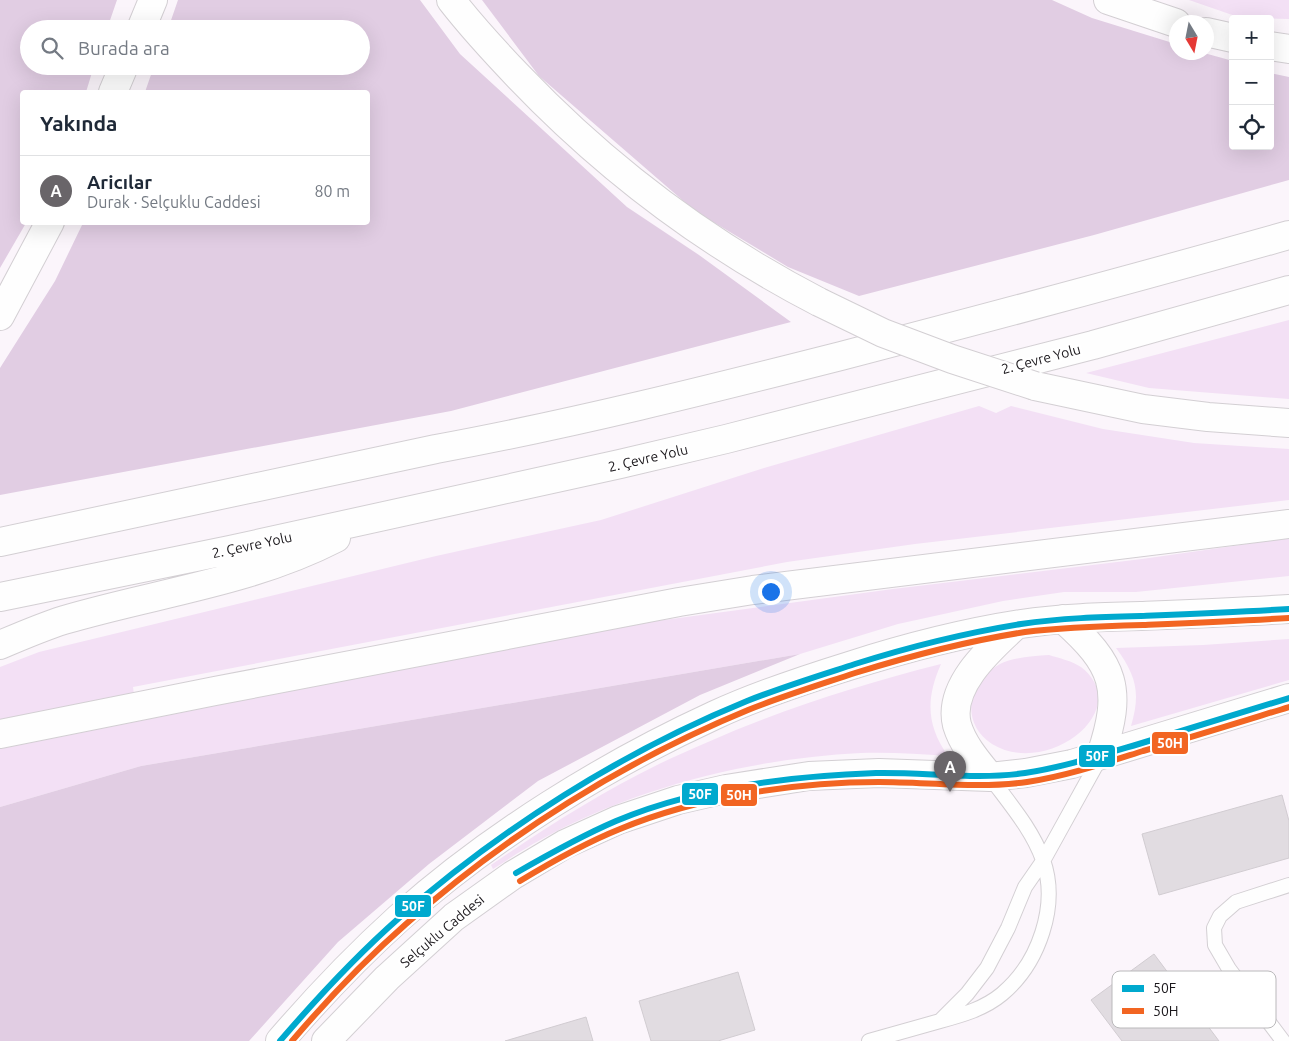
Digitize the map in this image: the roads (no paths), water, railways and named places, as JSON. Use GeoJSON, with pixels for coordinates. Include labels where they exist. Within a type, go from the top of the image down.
{"type":"FeatureCollection","features":[{"type":"Feature","properties":{"kind":"main road"},"geometry":{"type":"LineString","coordinates":[[145,20],[153,0]]}},
{"type":"Feature","properties":{"kind":"main road"},"geometry":{"type":"LineString","coordinates":[[451,0],[500,57],[554,114],[617,169],[694,228],[776,280],[883,333],[952,359],[1035,386],[1143,409],[1208,417],[1289,423]]}},
{"type":"Feature","properties":{"kind":"main road"},"geometry":{"type":"LineString","coordinates":[[1108,0],[1169,21]]}},
{"type":"Feature","properties":{"kind":"main road"},"geometry":{"type":"LineString","coordinates":[[1214,34],[1229,37]]}},
{"type":"Feature","properties":{"kind":"main road"},"geometry":{"type":"LineString","coordinates":[[1274,47],[1289,49]]}},
{"type":"Feature","properties":{"kind":"main road"},"geometry":{"type":"LineString","coordinates":[[113,90],[120,75]]}},
{"type":"Feature","properties":{"kind":"main road"},"geometry":{"type":"LineString","coordinates":[[0,316],[48,225]]}},
{"type":"Feature","properties":{"kind":"main road"},"geometry":{"type":"LineString","coordinates":[[0,542],[504,436],[738,382],[1128,280],[1289,235]]}},
{"type":"Feature","properties":{"kind":"main road","name":"2. Çevre Yolu"},"geometry":{"type":"LineString","coordinates":[[0,598],[230,550],[620,464],[840,411],[1092,345],[1289,290]]}},
{"type":"Feature","properties":{"kind":"main road"},"geometry":{"type":"LineString","coordinates":[[0,645],[63,620],[246,574],[284,562],[376,518]]}},
{"type":"Feature","properties":{"kind":"main road"},"geometry":{"type":"LineString","coordinates":[[0,734],[679,602],[753,590],[1289,524]]}},
{"type":"Feature","properties":{"kind":"main road"},"geometry":{"type":"LineString","coordinates":[[280,1041],[326,989],[399,918],[436,887],[511,831],[614,766],[718,714],[802,682],[870,659],[933,642],[1016,625],[1063,619],[1289,609]]}},
{"type":"Feature","properties":{"kind":"main road"},"geometry":{"type":"LineString","coordinates":[[1063,619],[1082,636],[1100,657],[1110,679],[1114,704],[1110,728],[1101,755]]}},
{"type":"Feature","properties":{"kind":"main road"},"geometry":{"type":"LineString","coordinates":[[990,776],[966,746],[957,724],[957,702],[969,673],[993,646],[1016,625]]}},
{"type":"Feature","properties":{"kind":"main road","name":"Selçuklu Caddesi"},"geometry":{"type":"LineString","coordinates":[[326,1041],[387,978],[454,917],[513,875],[565,844],[618,820],[678,800],[726,789],[809,776],[879,773],[990,776],[1026,773],[1072,764],[1289,698]]}},
{"type":"Feature","properties":{"kind":"lane"},"geometry":{"type":"LineString","coordinates":[[940,1021],[967,994],[987,968],[1008,928],[1025,887],[1043,861],[1101,755]]}},
{"type":"Feature","properties":{"kind":"lane"},"geometry":{"type":"LineString","coordinates":[[869,1041],[974,1011],[1002,994],[1018,978],[1041,939],[1050,891],[1043,861],[1032,836],[990,776]]}},
{"type":"Feature","properties":{"kind":"lane"},"geometry":{"type":"LineString","coordinates":[[1230,971],[1215,945],[1214,928],[1220,916],[1236,902],[1289,885]]}},
{"type":"Feature","properties":{"kind":"lane"},"geometry":{"type":"LineString","coordinates":[[1273,1028],[1283,1041]]}},
{"type":"Feature","properties":{"kind":"place","name":"Aricılar"},"geometry":{"type":"Point","coordinates":[950,792]}}]}
